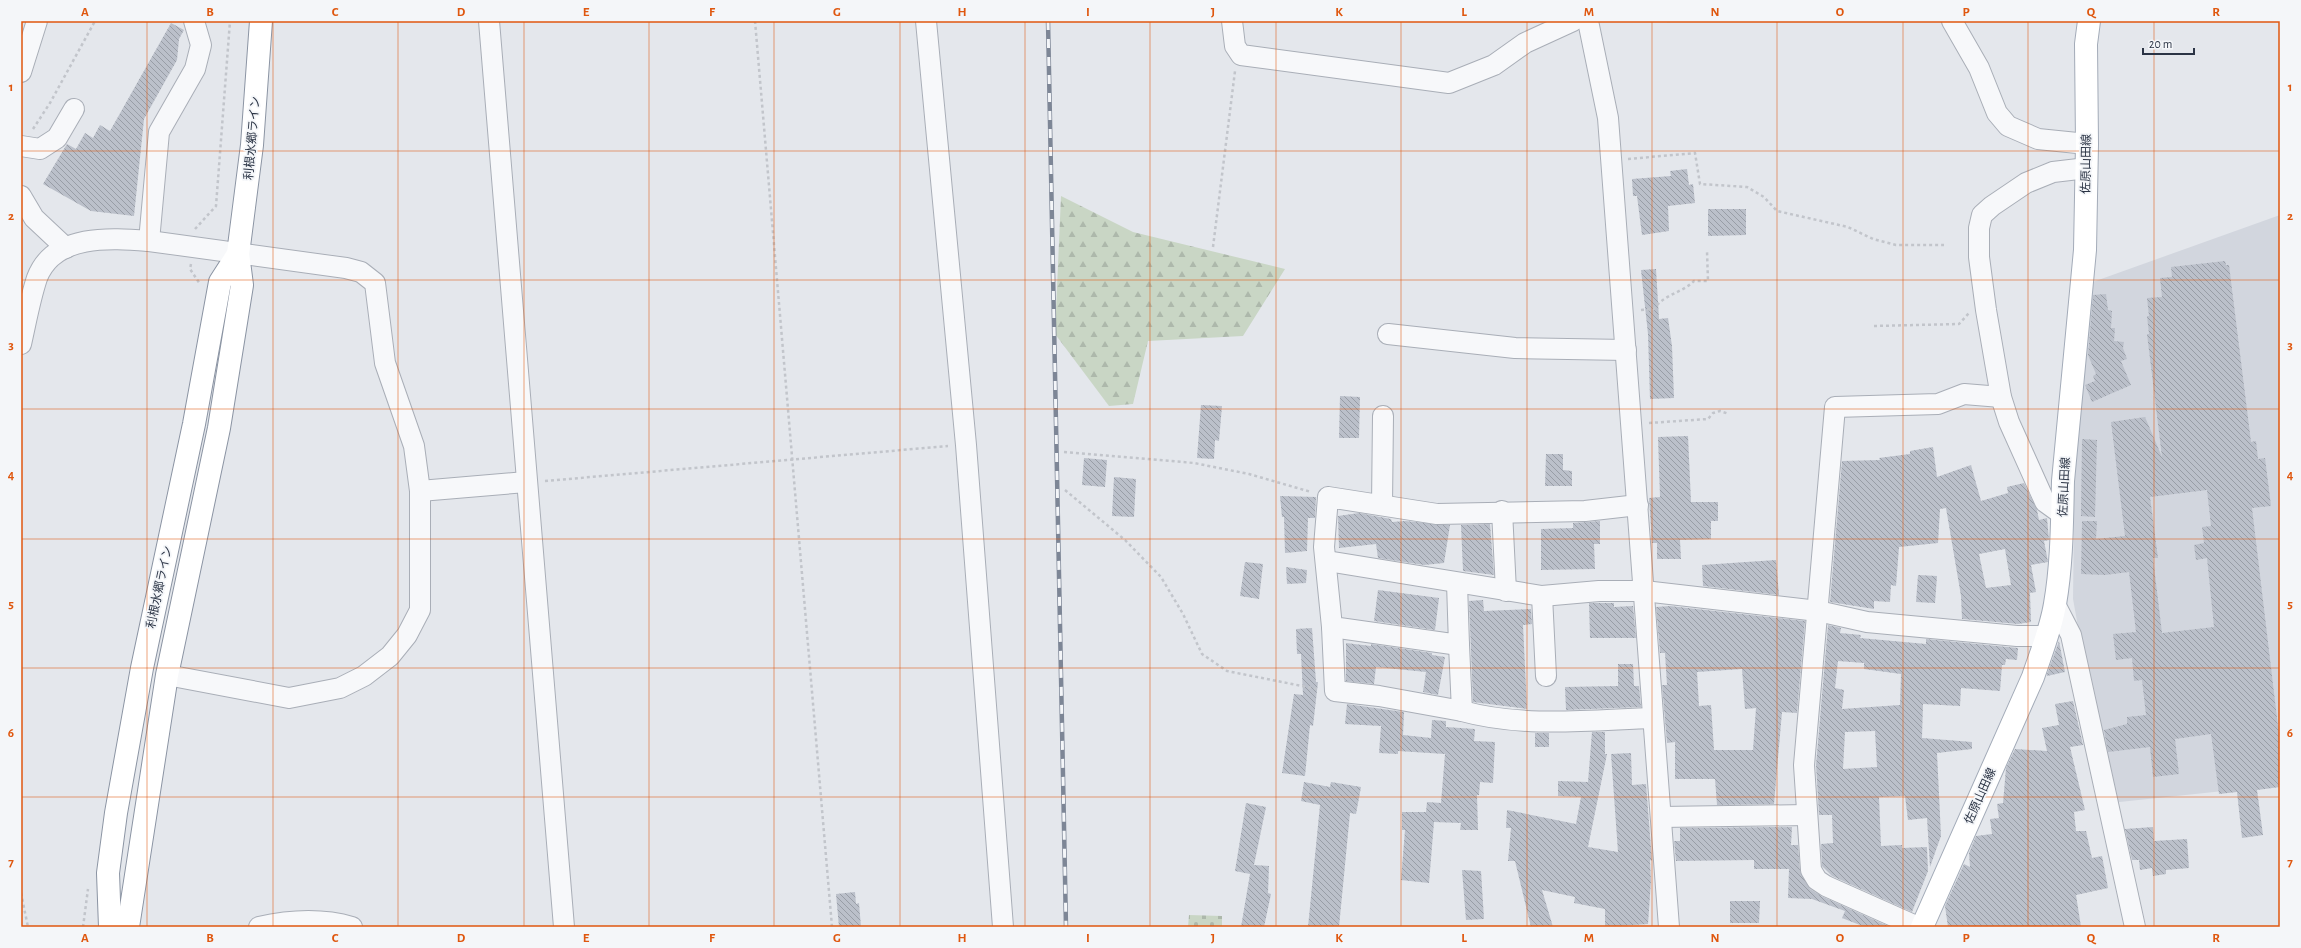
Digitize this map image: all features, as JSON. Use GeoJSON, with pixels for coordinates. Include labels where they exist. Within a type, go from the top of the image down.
{"type":"FeatureCollection","features":[{"type":"Feature","properties":{"kind":"main road","name":"利根水郷ライン"},"geometry":{"type":"LineString","coordinates":[[128,927],[167,675],[219,428],[231,360],[242,285],[238,254],[252,145],[261,21]]}},
{"type":"Feature","properties":{"kind":"main road","name":"佐原山田線"},"geometry":{"type":"LineString","coordinates":[[1922,927],[2015,717],[2047,636],[2055,604],[2063,482],[2085,250],[2087,144],[2086,44],[2089,21]]}},
{"type":"Feature","properties":{"kind":"main road","name":"利根水郷ライン"},"geometry":{"type":"LineString","coordinates":[[110,927],[108,873],[116,813],[140,675],[194,424],[220,282],[238,254]]}},
{"type":"Feature","properties":{"kind":"street"},"geometry":{"type":"LineString","coordinates":[[21,72],[38,21]]}},
{"type":"Feature","properties":{"kind":"street"},"geometry":{"type":"LineString","coordinates":[[149,241],[159,132],[195,69],[201,45],[194,21]]}},
{"type":"Feature","properties":{"kind":"street"},"geometry":{"type":"LineString","coordinates":[[489,21],[564,927]]}},
{"type":"Feature","properties":{"kind":"street"},"geometry":{"type":"LineString","coordinates":[[926,21],[966,444],[1003,927]]}},
{"type":"Feature","properties":{"kind":"street"},"geometry":{"type":"LineString","coordinates":[[1232,21],[1235,46],[1241,55],[1449,83],[1494,65],[1525,43],[1573,21]]}},
{"type":"Feature","properties":{"kind":"street"},"geometry":{"type":"LineString","coordinates":[[1588,21],[1608,118],[1612,161],[1669,927]]}},
{"type":"Feature","properties":{"kind":"street"},"geometry":{"type":"LineString","coordinates":[[1952,21],[1979,68],[1997,113],[2008,126],[2038,139],[2087,144]]}},
{"type":"Feature","properties":{"kind":"street"},"geometry":{"type":"LineString","coordinates":[[21,147],[40,149],[57,138],[74,109]]}},
{"type":"Feature","properties":{"kind":"street"},"geometry":{"type":"LineString","coordinates":[[2062,515],[2045,502],[2001,397],[1986,310],[1979,257],[1979,228],[1982,215],[2008,195],[2036,178],[2053,172],[2086,168]]}},
{"type":"Feature","properties":{"kind":"street"},"geometry":{"type":"LineString","coordinates":[[21,196],[34,218],[66,248]]}},
{"type":"Feature","properties":{"kind":"street"},"geometry":{"type":"LineString","coordinates":[[21,344],[38,277],[52,257],[66,248],[84,241],[101,239],[149,241],[346,268],[361,272],[375,284],[385,363],[414,446],[420,491],[420,610],[407,635],[390,656],[364,676],[340,688],[289,698],[167,675]]}},
{"type":"Feature","properties":{"kind":"street"},"geometry":{"type":"LineString","coordinates":[[1388,334],[1515,348],[1626,350]]}},
{"type":"Feature","properties":{"kind":"street"},"geometry":{"type":"LineString","coordinates":[[1918,927],[1817,880],[1811,870],[1804,765],[1835,407],[1938,404],[1964,394],[2001,397]]}},
{"type":"Feature","properties":{"kind":"street"},"geometry":{"type":"LineString","coordinates":[[1382,505],[1383,416]]}},
{"type":"Feature","properties":{"kind":"street"},"geometry":{"type":"LineString","coordinates":[[420,491],[526,482]]}},
{"type":"Feature","properties":{"kind":"street"},"geometry":{"type":"LineString","coordinates":[[1638,505],[1585,511],[1502,511],[1438,514],[1328,497],[1324,547],[1327,562],[1332,627],[1335,691],[1462,711],[1489,718],[1539,720],[1654,718]]}},
{"type":"Feature","properties":{"kind":"street"},"geometry":{"type":"LineString","coordinates":[[1502,511],[1506,591]]}},
{"type":"Feature","properties":{"kind":"street"},"geometry":{"type":"LineString","coordinates":[[1327,562],[1542,596],[1599,591],[1644,590],[1818,611],[1867,622],[2017,636],[2047,636]]}},
{"type":"Feature","properties":{"kind":"street"},"geometry":{"type":"LineString","coordinates":[[1457,583],[1462,711]]}},
{"type":"Feature","properties":{"kind":"street"},"geometry":{"type":"LineString","coordinates":[[1542,596],[1546,676]]}},
{"type":"Feature","properties":{"kind":"street"},"geometry":{"type":"LineString","coordinates":[[2055,604],[2071,635],[2135,927]]}},
{"type":"Feature","properties":{"kind":"street"},"geometry":{"type":"LineString","coordinates":[[1332,627],[1459,645]]}},
{"type":"Feature","properties":{"kind":"street"},"geometry":{"type":"LineString","coordinates":[[1661,816],[1807,815]]}},
{"type":"Feature","properties":{"kind":"street"},"geometry":{"type":"LineString","coordinates":[[259,927],[294,921],[321,921],[352,927]]}},
{"type":"Feature","properties":{"kind":"path"},"geometry":{"type":"LineString","coordinates":[[21,147],[50,103],[95,21]]}},
{"type":"Feature","properties":{"kind":"path"},"geometry":{"type":"LineString","coordinates":[[755,21],[791,459],[832,927]]}},
{"type":"Feature","properties":{"kind":"path"},"geometry":{"type":"LineString","coordinates":[[1667,21],[1673,21]]}},
{"type":"Feature","properties":{"kind":"path"},"geometry":{"type":"LineString","coordinates":[[1213,247],[1238,50]]}},
{"type":"Feature","properties":{"kind":"path"},"geometry":{"type":"LineString","coordinates":[[1612,161],[1695,153],[1700,184],[1747,187],[1764,197],[1777,211],[1848,227],[1873,239],[1896,245],[1944,245]]}},
{"type":"Feature","properties":{"kind":"path"},"geometry":{"type":"LineString","coordinates":[[1623,311],[1654,309],[1658,303],[1671,295],[1686,290],[1694,281],[1708,282],[1707,251]]}},
{"type":"Feature","properties":{"kind":"path"},"geometry":{"type":"LineString","coordinates":[[1874,326],[1959,324],[1973,309],[1986,310]]}},
{"type":"Feature","properties":{"kind":"path"},"geometry":{"type":"LineString","coordinates":[[1631,425],[1708,420],[1713,413],[1720,411],[1729,414]]}},
{"type":"Feature","properties":{"kind":"path"},"geometry":{"type":"LineString","coordinates":[[551,481],[966,444]]}},
{"type":"Feature","properties":{"kind":"path"},"geometry":{"type":"LineString","coordinates":[[1064,452],[1194,464],[1249,474],[1328,497]]}},
{"type":"Feature","properties":{"kind":"path"},"geometry":{"type":"LineString","coordinates":[[1065,490],[1125,540],[1161,577],[1183,614],[1202,654],[1227,671],[1306,688],[1335,691]]}},
{"type":"Feature","properties":{"kind":"path"},"geometry":{"type":"LineString","coordinates":[[21,893],[28,927]]}},
{"type":"Feature","properties":{"kind":"shaded area"},"geometry":{"type":"Polygon","coordinates":[[[2280,215],[2280,785],[2110,803],[2073,599],[2074,519],[2072,475],[2090,283],[2280,215]]]}},
{"type":"Feature","properties":{"kind":"green space"},"geometry":{"type":"Polygon","coordinates":[[[1061,196],[1133,232],[1285,269],[1243,336],[1148,341],[1133,404],[1109,406],[1055,334],[1061,196]]]}},
{"type":"Feature","properties":{"kind":"green space"},"geometry":{"type":"Polygon","coordinates":[[[1189,915],[1222,916],[1222,927],[1188,927],[1189,915]]]}},
{"type":"Feature","properties":{"kind":"building"},"geometry":{"type":"Polygon","coordinates":[[[171,23],[184,30],[179,39],[177,60],[144,119],[134,216],[91,211],[43,184],[67,144],[76,149],[85,133],[93,138],[100,125],[110,131],[171,23]]]}},
{"type":"Feature","properties":{"kind":"building"},"geometry":{"type":"Polygon","coordinates":[[[1687,169],[1689,185],[1693,184],[1695,203],[1668,206],[1669,231],[1642,235],[1637,196],[1633,196],[1632,179],[1671,176],[1670,171],[1687,169]]]}},
{"type":"Feature","properties":{"kind":"building"},"geometry":{"type":"Polygon","coordinates":[[[1708,209],[1746,209],[1746,235],[1708,236],[1708,209]]]}},
{"type":"Feature","properties":{"kind":"building"},"geometry":{"type":"Polygon","coordinates":[[[2225,261],[2226,265],[2229,265],[2251,442],[2256,441],[2258,459],[2265,458],[2271,506],[2252,508],[2280,743],[2280,787],[2257,790],[2263,835],[2242,838],[2237,792],[2219,794],[2211,734],[2175,739],[2179,774],[2153,777],[2150,747],[2108,752],[2104,730],[2127,724],[2127,717],[2146,715],[2142,680],[2134,681],[2132,658],[2116,660],[2113,634],[2136,632],[2129,572],[2105,575],[2081,574],[2082,521],[2097,521],[2096,539],[2125,536],[2111,422],[2145,417],[2162,457],[2147,334],[2149,334],[2147,316],[2149,316],[2147,298],[2162,297],[2160,278],[2172,277],[2171,267],[2225,261]],[[2207,490],[2150,497],[2158,558],[2153,558],[2162,633],[2214,627],[2207,558],[2196,560],[2194,545],[2204,543],[2202,527],[2211,526],[2207,490]]]}},
{"type":"Feature","properties":{"kind":"building"},"geometry":{"type":"Polygon","coordinates":[[[1656,269],[1659,319],[1668,318],[1672,346],[1674,398],[1650,399],[1648,334],[1641,270],[1656,269]]]}},
{"type":"Feature","properties":{"kind":"building"},"geometry":{"type":"Polygon","coordinates":[[[2106,294],[2108,310],[2112,311],[2111,328],[2115,328],[2114,341],[2124,342],[2123,348],[2127,359],[2121,361],[2131,385],[2092,402],[2085,385],[2095,381],[2093,376],[2096,374],[2088,355],[2093,295],[2106,294]]]}},
{"type":"Feature","properties":{"kind":"building"},"geometry":{"type":"Polygon","coordinates":[[[1340,396],[1360,397],[1359,438],[1339,438],[1340,396]]]}},
{"type":"Feature","properties":{"kind":"building"},"geometry":{"type":"Polygon","coordinates":[[[1201,405],[1222,406],[1219,441],[1215,440],[1214,459],[1197,458],[1201,405]]]}},
{"type":"Feature","properties":{"kind":"building"},"geometry":{"type":"Polygon","coordinates":[[[1688,436],[1691,502],[1718,502],[1718,521],[1711,521],[1711,539],[1680,540],[1681,559],[1657,559],[1657,543],[1652,543],[1649,498],[1660,497],[1658,437],[1688,436]]]}},
{"type":"Feature","properties":{"kind":"building"},"geometry":{"type":"Polygon","coordinates":[[[2082,439],[2097,440],[2095,517],[2081,516],[2082,439]]]}},
{"type":"Feature","properties":{"kind":"building"},"geometry":{"type":"Polygon","coordinates":[[[1933,447],[1937,477],[1971,465],[1981,501],[2008,493],[2007,487],[2024,483],[2037,510],[2039,520],[2047,518],[2049,540],[2044,541],[2048,562],[2031,565],[2036,592],[2030,593],[2031,622],[2018,624],[1962,619],[1961,596],[1946,508],[1940,509],[1938,543],[1899,547],[1896,586],[1891,585],[1890,602],[1874,601],[1874,609],[1830,602],[1842,461],[1880,460],[1879,458],[1910,454],[1910,451],[1933,447]],[[2005,549],[1979,554],[1986,588],[2011,585],[2005,549]]]}},
{"type":"Feature","properties":{"kind":"building"},"geometry":{"type":"Polygon","coordinates":[[[1546,454],[1563,454],[1563,470],[1572,471],[1572,486],[1545,486],[1546,454]]]}},
{"type":"Feature","properties":{"kind":"building"},"geometry":{"type":"Polygon","coordinates":[[[1084,458],[1107,460],[1105,487],[1082,485],[1084,458]]]}},
{"type":"Feature","properties":{"kind":"building"},"geometry":{"type":"Polygon","coordinates":[[[1114,477],[1136,479],[1134,517],[1112,516],[1114,477]]]}},
{"type":"Feature","properties":{"kind":"building"},"geometry":{"type":"Polygon","coordinates":[[[1280,496],[1316,497],[1315,518],[1308,518],[1307,551],[1285,553],[1284,517],[1282,517],[1280,496]]]}},
{"type":"Feature","properties":{"kind":"building"},"geometry":{"type":"Polygon","coordinates":[[[1359,513],[1391,519],[1392,522],[1405,521],[1450,525],[1444,563],[1424,565],[1378,558],[1376,544],[1339,548],[1338,516],[1359,513]]]}},
{"type":"Feature","properties":{"kind":"building"},"geometry":{"type":"Polygon","coordinates":[[[1600,521],[1600,544],[1594,544],[1595,569],[1541,570],[1541,529],[1573,528],[1573,523],[1600,521]]]}},
{"type":"Feature","properties":{"kind":"building"},"geometry":{"type":"Polygon","coordinates":[[[1490,524],[1494,575],[1463,571],[1461,525],[1490,524]]]}},
{"type":"Feature","properties":{"kind":"building"},"geometry":{"type":"Polygon","coordinates":[[[1776,560],[1779,595],[1703,586],[1702,565],[1776,560]]]}},
{"type":"Feature","properties":{"kind":"building"},"geometry":{"type":"Polygon","coordinates":[[[1245,562],[1263,564],[1259,599],[1240,596],[1245,562]]]}},
{"type":"Feature","properties":{"kind":"building"},"geometry":{"type":"Polygon","coordinates":[[[1286,567],[1307,570],[1306,583],[1287,584],[1286,567]]]}},
{"type":"Feature","properties":{"kind":"building"},"geometry":{"type":"Polygon","coordinates":[[[1918,575],[1937,576],[1935,603],[1916,602],[1918,575]]]}},
{"type":"Feature","properties":{"kind":"building"},"geometry":{"type":"Polygon","coordinates":[[[1378,590],[1439,598],[1435,630],[1374,621],[1378,590]]]}},
{"type":"Feature","properties":{"kind":"building"},"geometry":{"type":"Polygon","coordinates":[[[1483,600],[1484,611],[1531,609],[1532,624],[1523,625],[1527,709],[1473,702],[1469,601],[1483,600]]]}},
{"type":"Feature","properties":{"kind":"building"},"geometry":{"type":"Polygon","coordinates":[[[1589,603],[1614,603],[1614,607],[1633,606],[1636,638],[1590,638],[1589,603]]]}},
{"type":"Feature","properties":{"kind":"building"},"geometry":{"type":"Polygon","coordinates":[[[1670,606],[1805,621],[1797,713],[1782,712],[1774,804],[1717,805],[1715,779],[1675,779],[1675,742],[1667,743],[1662,685],[1667,685],[1665,653],[1660,653],[1656,607],[1670,606]],[[1742,669],[1697,672],[1699,706],[1711,705],[1714,750],[1753,750],[1756,708],[1745,709],[1742,669]]]}},
{"type":"Feature","properties":{"kind":"building"},"geometry":{"type":"Polygon","coordinates":[[[1828,625],[1841,628],[1840,633],[1861,635],[1860,638],[1926,644],[1926,639],[2018,648],[2017,660],[2006,659],[2005,665],[2002,665],[2000,691],[1961,688],[1960,706],[1923,704],[1922,738],[1972,742],[1972,749],[1937,753],[1941,836],[1930,867],[1927,818],[1908,820],[1905,796],[1879,797],[1881,846],[1902,845],[1902,848],[1927,847],[1928,871],[1912,912],[1832,876],[1822,866],[1821,844],[1833,843],[1832,815],[1819,815],[1816,765],[1828,625]],[[1838,661],[1835,688],[1844,690],[1842,709],[1900,705],[1901,674],[1864,669],[1864,663],[1838,661]],[[1875,731],[1845,732],[1843,769],[1877,767],[1875,731]]]}},
{"type":"Feature","properties":{"kind":"building"},"geometry":{"type":"Polygon","coordinates":[[[1312,628],[1316,682],[1318,682],[1313,726],[1310,725],[1305,776],[1282,773],[1294,694],[1303,695],[1301,654],[1297,654],[1296,629],[1312,628]]]}},
{"type":"Feature","properties":{"kind":"building"},"geometry":{"type":"Polygon","coordinates":[[[2059,641],[2065,672],[2047,676],[2047,674],[2059,641]]]}},
{"type":"Feature","properties":{"kind":"building"},"geometry":{"type":"Polygon","coordinates":[[[1346,643],[1371,646],[1371,644],[1432,653],[1432,655],[1445,657],[1438,695],[1423,692],[1426,672],[1376,667],[1374,684],[1346,681],[1346,643]]]}},
{"type":"Feature","properties":{"kind":"building"},"geometry":{"type":"Polygon","coordinates":[[[1618,664],[1633,664],[1634,686],[1639,686],[1641,707],[1566,710],[1565,687],[1618,686],[1618,664]]]}},
{"type":"Feature","properties":{"kind":"building"},"geometry":{"type":"Polygon","coordinates":[[[2073,701],[2083,745],[2070,747],[2085,810],[2074,812],[2076,831],[2086,831],[2092,858],[2102,856],[2108,888],[2076,895],[2081,927],[1948,927],[1945,906],[1964,864],[1970,867],[1969,853],[1976,836],[1992,834],[1990,819],[1999,818],[1997,804],[2003,803],[2006,768],[2015,749],[2047,751],[2042,728],[2059,725],[2055,704],[2073,701]]]}},
{"type":"Feature","properties":{"kind":"building"},"geometry":{"type":"Polygon","coordinates":[[[1347,704],[1404,712],[1403,735],[1431,738],[1432,720],[1446,721],[1446,727],[1475,729],[1474,741],[1495,742],[1493,783],[1480,782],[1479,795],[1477,795],[1478,830],[1460,830],[1461,823],[1434,822],[1429,883],[1401,880],[1405,830],[1402,830],[1402,812],[1426,812],[1427,802],[1441,803],[1445,754],[1398,751],[1398,754],[1379,753],[1381,726],[1345,724],[1347,704]]]}},
{"type":"Feature","properties":{"kind":"building"},"geometry":{"type":"Polygon","coordinates":[[[1592,732],[1605,732],[1605,754],[1607,754],[1588,847],[1618,852],[1611,754],[1631,753],[1632,785],[1646,784],[1652,861],[1650,860],[1651,881],[1648,924],[1605,927],[1605,909],[1574,903],[1575,897],[1542,890],[1553,927],[1531,927],[1515,861],[1508,861],[1511,828],[1506,828],[1507,810],[1576,824],[1581,797],[1558,796],[1558,781],[1588,782],[1592,732]]]}},
{"type":"Feature","properties":{"kind":"building"},"geometry":{"type":"Polygon","coordinates":[[[1535,733],[1549,733],[1549,747],[1535,747],[1535,733]]]}},
{"type":"Feature","properties":{"kind":"building"},"geometry":{"type":"Polygon","coordinates":[[[1304,782],[1330,787],[1331,782],[1361,787],[1356,814],[1350,813],[1339,927],[1308,927],[1320,805],[1301,801],[1304,782]]]}},
{"type":"Feature","properties":{"kind":"building"},"geometry":{"type":"Polygon","coordinates":[[[1246,803],[1266,807],[1254,865],[1269,866],[1268,893],[1271,894],[1264,927],[1241,927],[1250,874],[1235,871],[1246,803]]]}},
{"type":"Feature","properties":{"kind":"building"},"geometry":{"type":"Polygon","coordinates":[[[1792,827],[1791,845],[1798,845],[1800,871],[1810,889],[1821,896],[1890,927],[1865,927],[1842,918],[1845,911],[1812,899],[1788,898],[1789,869],[1754,869],[1754,860],[1676,861],[1674,841],[1680,841],[1680,828],[1792,827]]]}},
{"type":"Feature","properties":{"kind":"building"},"geometry":{"type":"Polygon","coordinates":[[[2153,827],[2154,841],[2187,839],[2189,868],[2166,870],[2166,874],[2153,876],[2152,868],[2140,870],[2139,860],[2132,860],[2125,829],[2153,827]]]}},
{"type":"Feature","properties":{"kind":"building"},"geometry":{"type":"Polygon","coordinates":[[[1462,870],[1481,871],[1484,919],[1466,920],[1462,870]]]}},
{"type":"Feature","properties":{"kind":"building"},"geometry":{"type":"Polygon","coordinates":[[[855,892],[856,904],[859,903],[861,927],[839,927],[836,894],[855,892]]]}},
{"type":"Feature","properties":{"kind":"building"},"geometry":{"type":"Polygon","coordinates":[[[1730,901],[1760,901],[1759,923],[1730,923],[1730,901]]]}},
{"type":"Feature","properties":{"kind":"railway"},"geometry":{"type":"LineString","coordinates":[[1048,21],[1066,927]]}}]}
